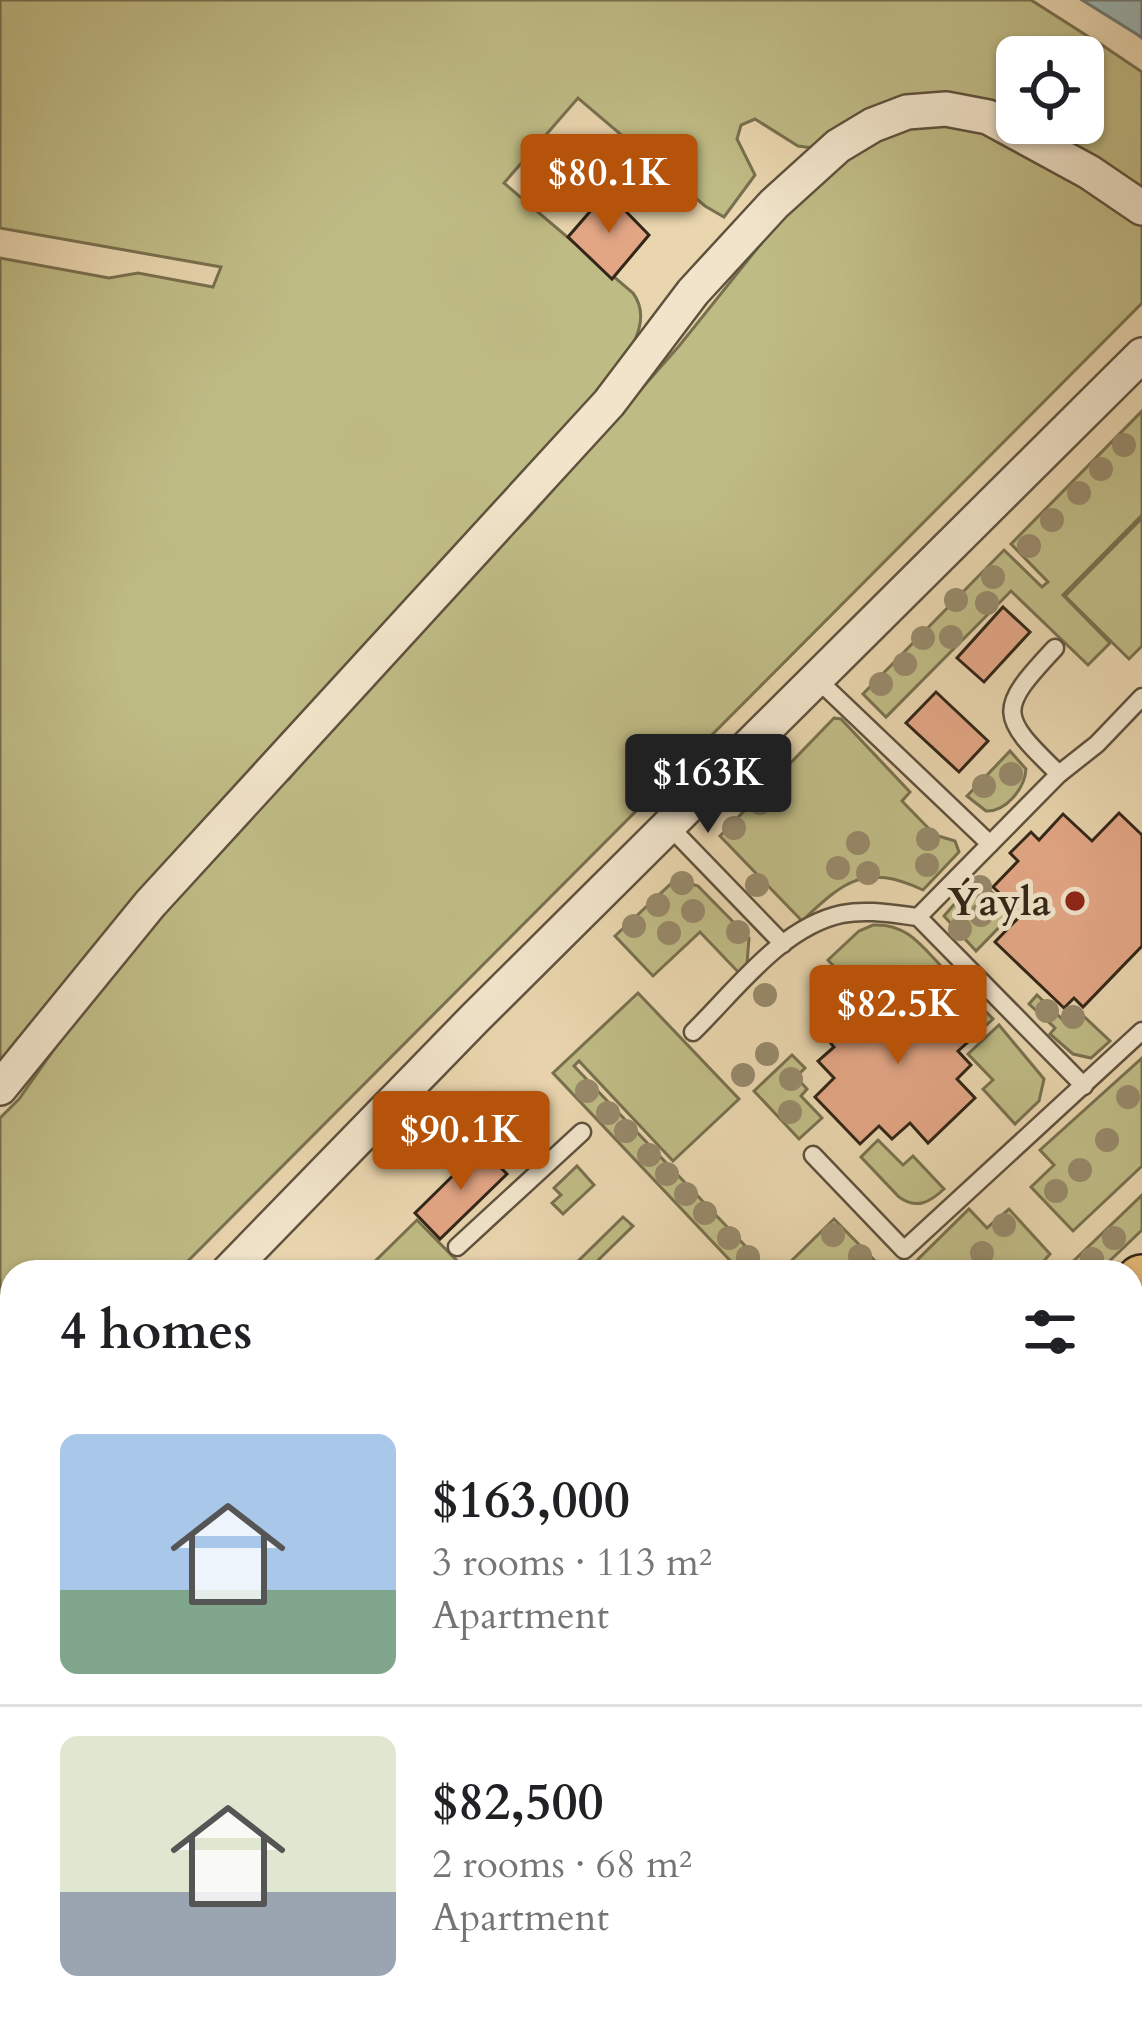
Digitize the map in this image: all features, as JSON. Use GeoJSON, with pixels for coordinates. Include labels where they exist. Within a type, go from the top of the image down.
{"type":"FeatureCollection","features":[{"type":"Feature","properties":{"kind":"street"},"geometry":{"type":"LineString","coordinates":[[0,1088],[150,904],[609,404],[693,292],[774,204],[838,146],[907,112],[946,110],[988,117],[1089,172],[1142,208]]}},
{"type":"Feature","properties":{"kind":"street"},"geometry":{"type":"LineString","coordinates":[[239,1260],[1142,355]]}},
{"type":"Feature","properties":{"kind":"lane"},"geometry":{"type":"LineString","coordinates":[[1055,648],[1018,688],[1012,713],[1018,732],[1059,773]]}},
{"type":"Feature","properties":{"kind":"lane"},"geometry":{"type":"LineString","coordinates":[[817,679],[990,844]]}},
{"type":"Feature","properties":{"kind":"lane"},"geometry":{"type":"LineString","coordinates":[[918,916],[1059,773],[1097,744],[1142,697]]}},
{"type":"Feature","properties":{"kind":"lane"},"geometry":{"type":"LineString","coordinates":[[669,826],[783,944]]}},
{"type":"Feature","properties":{"kind":"lane"},"geometry":{"type":"LineString","coordinates":[[693,1032],[783,944],[812,925],[841,914],[873,911],[918,916],[1084,1086]]}},
{"type":"Feature","properties":{"kind":"lane"},"geometry":{"type":"LineString","coordinates":[[813,1155],[904,1250],[1142,1031]]}},
{"type":"Feature","properties":{"kind":"lane"},"geometry":{"type":"LineString","coordinates":[[457,1247],[582,1132]]}},
{"type":"Feature","properties":{"kind":"shaded area"},"geometry":{"type":"Polygon","coordinates":[[[0,0],[1031,0],[1087,36],[996,36],[996,111],[813,148],[798,146],[755,119],[741,125],[737,139],[755,175],[724,217],[578,98],[504,183],[633,293],[641,321],[630,349],[592,400],[0,1072],[0,258],[109,278],[138,273],[213,287],[221,267],[0,228],[0,0]]]}},
{"type":"Feature","properties":{"kind":"shaded area"},"geometry":{"type":"Polygon","coordinates":[[[1104,46],[1142,72],[1142,193],[1056,144],[1104,144],[1104,46]]]}},
{"type":"Feature","properties":{"kind":"shaded area"},"geometry":{"type":"Polygon","coordinates":[[[949,121],[989,130],[996,134],[996,144],[1012,144],[1142,222],[1142,303],[189,1260],[0,1260],[0,1118],[19,1099],[117,960],[257,802],[289,779],[393,655],[529,517],[679,346],[776,225],[839,158],[906,124],[949,121]]]}},
{"type":"Feature","properties":{"kind":"shaded area"},"geometry":{"type":"Polygon","coordinates":[[[1142,411],[1142,515],[1063,595],[1110,643],[1088,665],[1011,591],[886,717],[863,694],[1004,550],[1042,587],[1048,582],[1011,544],[1142,411]]]}},
{"type":"Feature","properties":{"kind":"shaded area"},"geometry":{"type":"Polygon","coordinates":[[[1142,518],[1142,646],[1129,659],[1065,596],[1142,518]]]}},
{"type":"Feature","properties":{"kind":"shaded area"},"geometry":{"type":"Polygon","coordinates":[[[834,718],[841,719],[910,792],[902,801],[935,835],[955,841],[959,852],[923,890],[886,878],[856,880],[830,895],[802,921],[720,836],[834,718]]]}},
{"type":"Feature","properties":{"kind":"shaded area"},"geometry":{"type":"Polygon","coordinates":[[[1010,751],[1026,769],[1022,784],[1007,803],[986,811],[967,796],[1010,751]]]}},
{"type":"Feature","properties":{"kind":"shaded area"},"geometry":{"type":"Polygon","coordinates":[[[977,878],[1013,913],[976,951],[944,916],[977,878]]]}},
{"type":"Feature","properties":{"kind":"shaded area"},"geometry":{"type":"Polygon","coordinates":[[[676,879],[698,886],[749,938],[747,964],[740,974],[700,932],[653,976],[615,936],[676,879]]]}},
{"type":"Feature","properties":{"kind":"shaded area"},"geometry":{"type":"Polygon","coordinates":[[[873,925],[904,932],[942,967],[912,995],[895,978],[883,988],[874,979],[859,993],[828,960],[859,931],[873,925]]]}},
{"type":"Feature","properties":{"kind":"shaded area"},"geometry":{"type":"Polygon","coordinates":[[[947,972],[993,1019],[981,1030],[936,982],[947,972]]]}},
{"type":"Feature","properties":{"kind":"shaded area"},"geometry":{"type":"Polygon","coordinates":[[[638,993],[739,1099],[673,1161],[579,1061],[574,1066],[759,1260],[730,1260],[553,1073],[638,993]]]}},
{"type":"Feature","properties":{"kind":"shaded area"},"geometry":{"type":"Polygon","coordinates":[[[1037,995],[1063,1020],[1075,1008],[1110,1041],[1091,1058],[1073,1054],[1050,1034],[1055,1028],[1029,1004],[1037,995]]]}},
{"type":"Feature","properties":{"kind":"shaded area"},"geometry":{"type":"Polygon","coordinates":[[[999,1025],[1044,1079],[1039,1101],[1015,1124],[983,1089],[993,1080],[968,1054],[999,1025]]]}},
{"type":"Feature","properties":{"kind":"shaded area"},"geometry":{"type":"Polygon","coordinates":[[[792,1055],[805,1068],[796,1077],[807,1089],[801,1096],[822,1118],[799,1139],[754,1091],[792,1055]]]}},
{"type":"Feature","properties":{"kind":"shaded area"},"geometry":{"type":"Polygon","coordinates":[[[1142,1058],[1142,1166],[1073,1231],[1031,1187],[1054,1165],[1040,1150],[1142,1058]]]}},
{"type":"Feature","properties":{"kind":"shaded area"},"geometry":{"type":"Polygon","coordinates":[[[878,1140],[903,1165],[913,1156],[944,1189],[923,1203],[899,1197],[861,1157],[878,1140]]]}},
{"type":"Feature","properties":{"kind":"shaded area"},"geometry":{"type":"Polygon","coordinates":[[[577,1166],[594,1185],[563,1214],[552,1203],[561,1195],[554,1188],[577,1166]]]}},
{"type":"Feature","properties":{"kind":"shaded area"},"geometry":{"type":"Polygon","coordinates":[[[1142,1195],[1142,1230],[1111,1260],[1074,1260],[1142,1195]]]}},
{"type":"Feature","properties":{"kind":"shaded area"},"geometry":{"type":"Polygon","coordinates":[[[969,1209],[987,1228],[1009,1209],[1050,1254],[1045,1260],[917,1260],[969,1209]]]}},
{"type":"Feature","properties":{"kind":"shaded area"},"geometry":{"type":"Polygon","coordinates":[[[623,1217],[633,1226],[598,1260],[579,1260],[623,1217]]]}},
{"type":"Feature","properties":{"kind":"shaded area"},"geometry":{"type":"Polygon","coordinates":[[[834,1219],[874,1260],[792,1260],[834,1219]]]}},
{"type":"Feature","properties":{"kind":"shaded area"},"geometry":{"type":"Polygon","coordinates":[[[417,1220],[456,1260],[376,1260],[417,1220]]]}},
{"type":"Feature","properties":{"kind":"water"},"geometry":{"type":"Polygon","coordinates":[[[1082,0],[1142,0],[1142,38],[1138,35],[1082,0]]]}},
{"type":"Feature","properties":{"kind":"building"},"geometry":{"type":"Polygon","coordinates":[[[607,192],[649,235],[612,279],[568,237],[607,192]]]}},
{"type":"Feature","properties":{"kind":"building"},"geometry":{"type":"Polygon","coordinates":[[[1003,607],[1030,632],[984,682],[957,658],[1003,607]]]}},
{"type":"Feature","properties":{"kind":"building"},"geometry":{"type":"Polygon","coordinates":[[[936,692],[988,741],[959,772],[906,723],[936,692]]]}},
{"type":"Feature","properties":{"kind":"building","name":"Ýayla"},"geometry":{"type":"Polygon","coordinates":[[[1119,813],[1142,835],[1142,946],[1083,1007],[1074,998],[1064,1008],[995,942],[1022,914],[993,887],[1018,861],[1010,853],[1031,832],[1039,840],[1063,814],[1092,841],[1119,813]]]}},
{"type":"Feature","properties":{"kind":"building"},"geometry":{"type":"Polygon","coordinates":[[[932,986],[977,1034],[958,1051],[971,1065],[957,1079],[975,1098],[928,1143],[910,1123],[892,1139],[879,1126],[860,1144],[815,1097],[834,1078],[818,1061],[834,1047],[828,1040],[876,995],[882,1001],[897,987],[913,1004],[932,986]]]}},
{"type":"Feature","properties":{"kind":"building"},"geometry":{"type":"Polygon","coordinates":[[[481,1148],[507,1174],[440,1239],[415,1213],[481,1148]]]}},
{"type":"Feature","properties":{"kind":"place","name":"Ýayla"},"geometry":{"type":"Point","coordinates":[1075,901]}}]}
